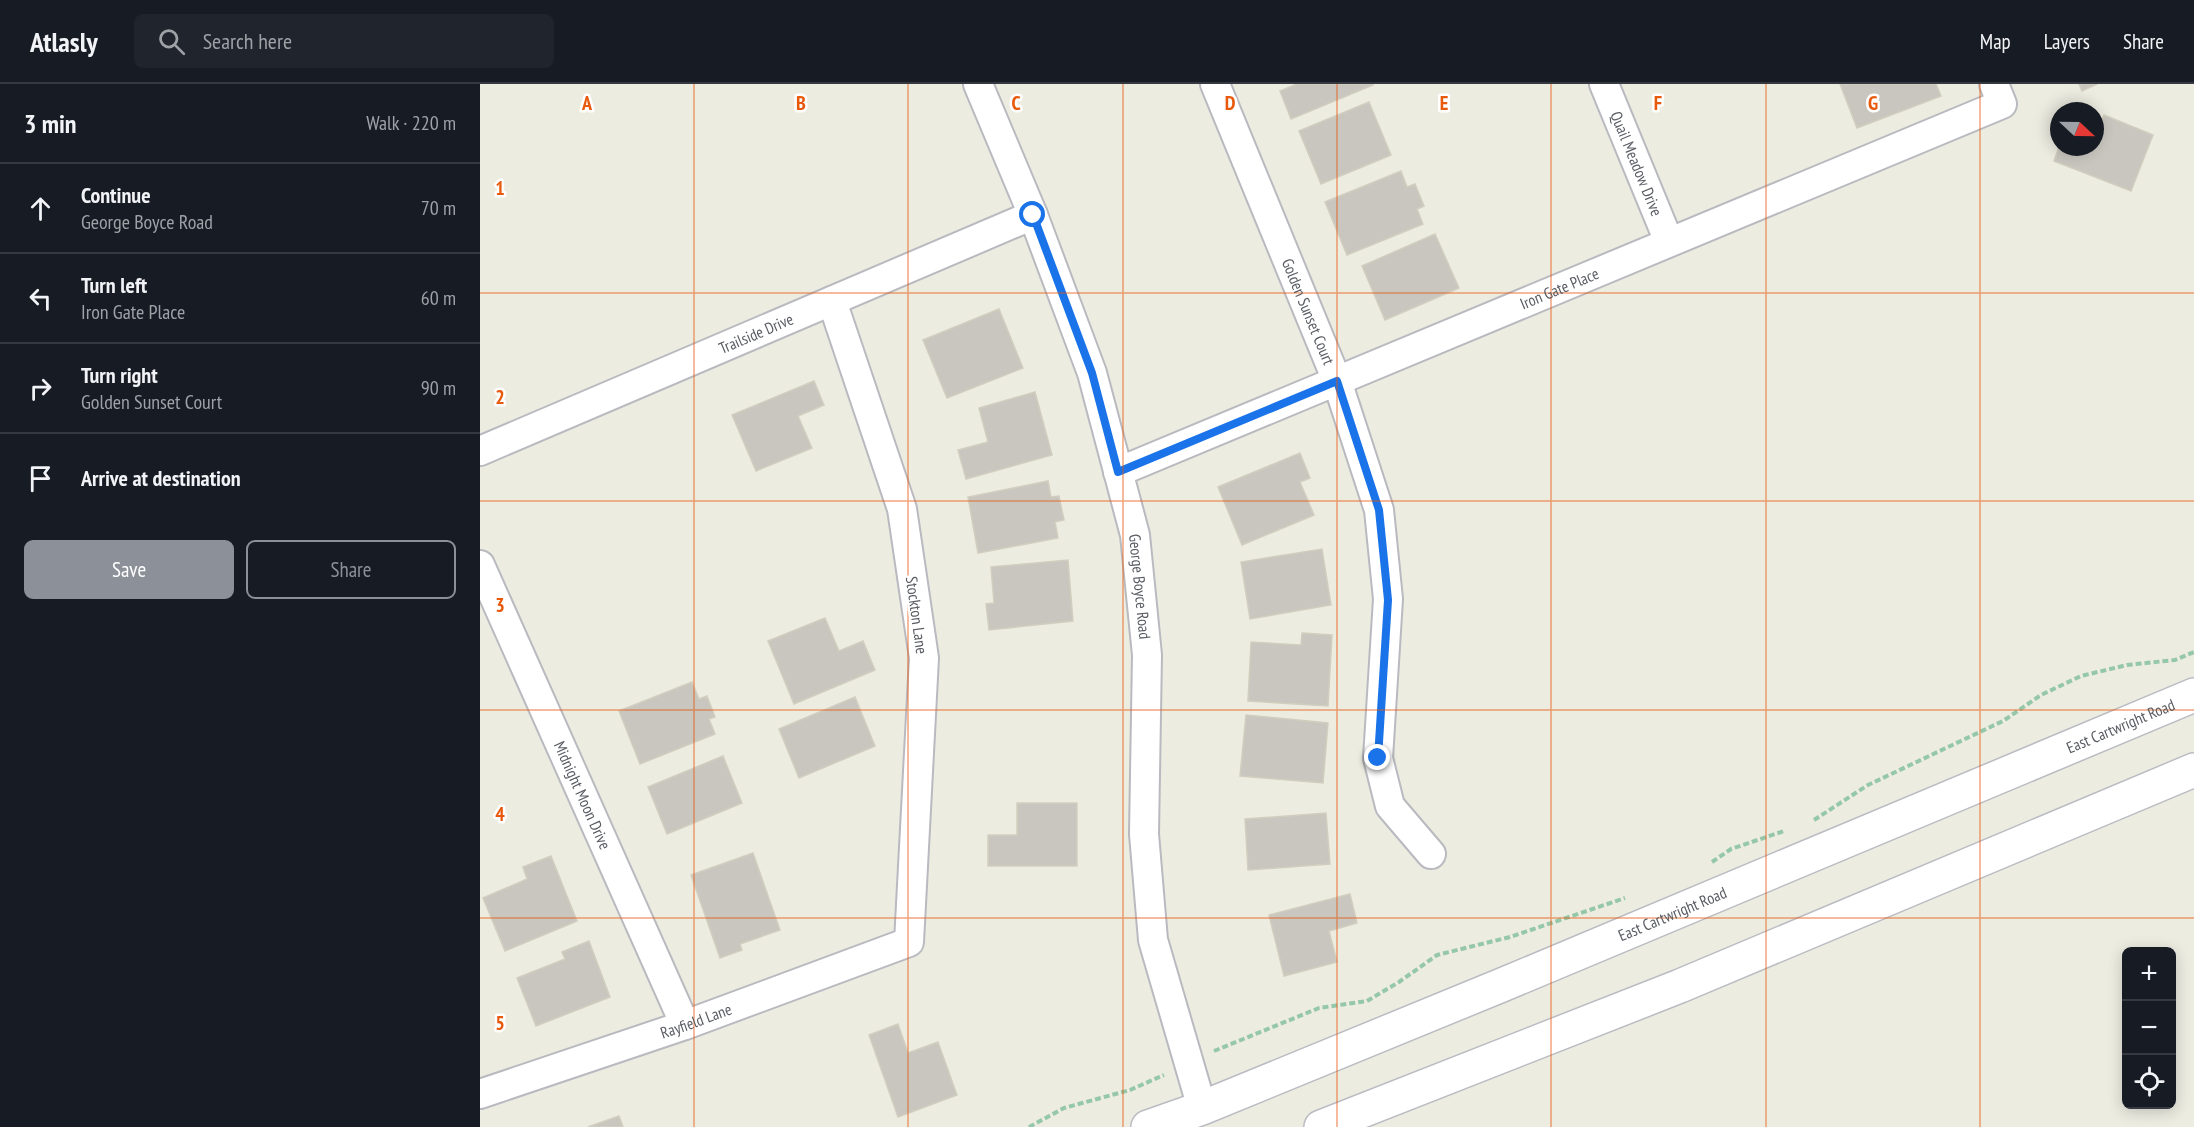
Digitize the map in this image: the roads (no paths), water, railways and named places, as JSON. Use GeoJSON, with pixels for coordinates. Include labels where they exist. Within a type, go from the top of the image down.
{"type":"FeatureCollection","features":[{"type":"Feature","properties":{"kind":"main road","name":"East Cartwright Road"},"geometry":{"type":"LineString","coordinates":[[1148,1127],[1202,1108],[2194,695]]}},
{"type":"Feature","properties":{"kind":"main road"},"geometry":{"type":"LineString","coordinates":[[1321,1127],[1680,986],[2194,770]]}},
{"type":"Feature","properties":{"kind":"street","name":"George Boyce Road"},"geometry":{"type":"LineString","coordinates":[[978,84],[1033,215],[1092,373],[1135,535],[1147,655],[1144,834],[1154,940],[1202,1108]]}},
{"type":"Feature","properties":{"kind":"street","name":"Golden Sunset Court"},"geometry":{"type":"LineString","coordinates":[[1215,84],[1337,381],[1379,510],[1388,600],[1378,758],[1390,806],[1431,854]]}},
{"type":"Feature","properties":{"kind":"street","name":"Quail Meadow Drive"},"geometry":{"type":"LineString","coordinates":[[1604,84],[1669,242]]}},
{"type":"Feature","properties":{"kind":"street","name":"Iron Gate Place"},"geometry":{"type":"LineString","coordinates":[[1118,472],[1669,242],[1998,94]]}},
{"type":"Feature","properties":{"kind":"street","name":"Trailside Drive"},"geometry":{"type":"LineString","coordinates":[[480,451],[1033,215]]}},
{"type":"Feature","properties":{"kind":"street","name":"Stockton Lane"},"geometry":{"type":"LineString","coordinates":[[832,301],[902,509],[924,658],[909,942]]}},
{"type":"Feature","properties":{"kind":"street","name":"Midnight Moon Drive"},"geometry":{"type":"LineString","coordinates":[[480,565],[685,1024]]}},
{"type":"Feature","properties":{"kind":"street","name":"Rayfield Lane"},"geometry":{"type":"LineString","coordinates":[[480,1094],[685,1024],[909,942]]}}]}
